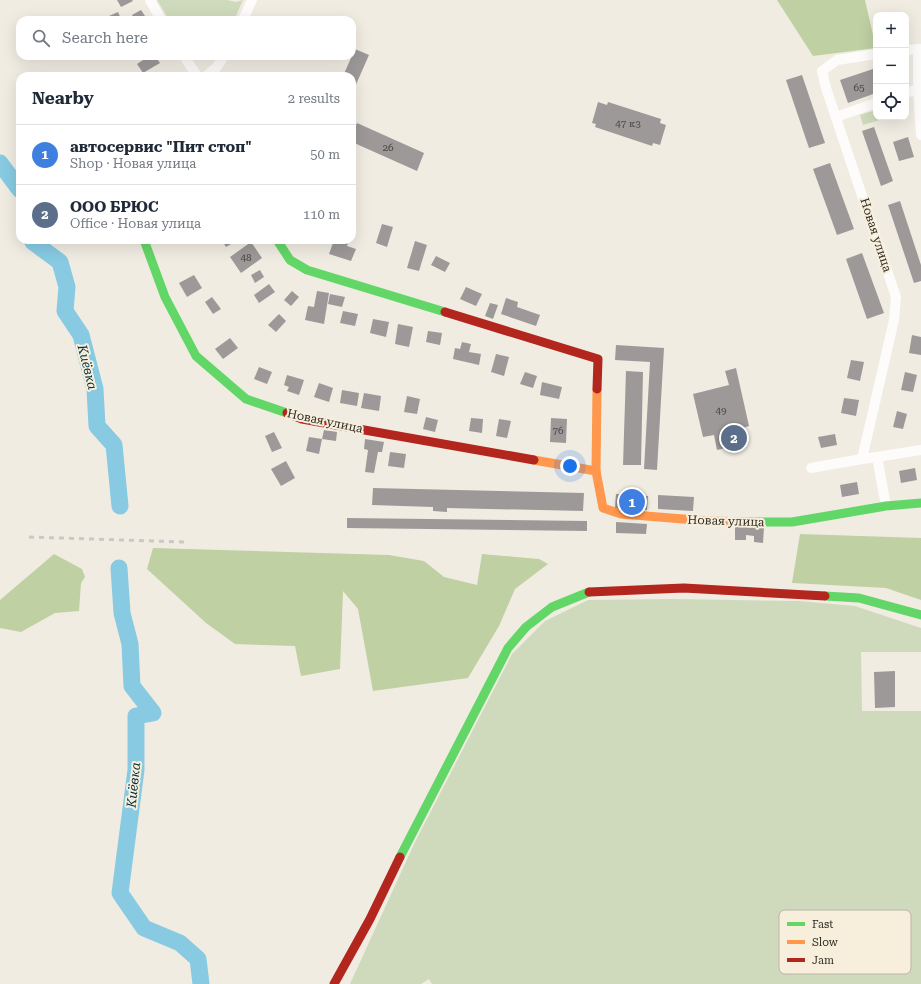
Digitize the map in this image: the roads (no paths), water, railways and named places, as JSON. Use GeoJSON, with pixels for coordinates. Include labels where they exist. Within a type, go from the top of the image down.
{"type":"FeatureCollection","features":[{"type":"Feature","properties":{"kind":"street"},"geometry":{"type":"LineString","coordinates":[[150,0],[160,16]]}},
{"type":"Feature","properties":{"kind":"street"},"geometry":{"type":"LineString","coordinates":[[245,16],[252,0]]}},
{"type":"Feature","properties":{"kind":"street"},"geometry":{"type":"LineString","coordinates":[[909,50],[919,49],[918,89],[921,135]]}},
{"type":"Feature","properties":{"kind":"street","name":"Новая улица"},"geometry":{"type":"LineString","coordinates":[[862,458],[894,320],[896,298],[826,88],[822,71],[837,60],[873,54]]}},
{"type":"Feature","properties":{"kind":"street"},"geometry":{"type":"LineString","coordinates":[[187,60],[194,72]]}},
{"type":"Feature","properties":{"kind":"street"},"geometry":{"type":"LineString","coordinates":[[211,72],[221,60]]}},
{"type":"Feature","properties":{"kind":"street"},"geometry":{"type":"LineString","coordinates":[[909,92],[918,89]]}},
{"type":"Feature","properties":{"kind":"street"},"geometry":{"type":"LineString","coordinates":[[836,117],[873,104]]}},
{"type":"Feature","properties":{"kind":"street","name":"Новая улица"},"geometry":{"type":"LineString","coordinates":[[145,244],[165,297],[196,356],[246,399],[302,418],[596,471]]}},
{"type":"Feature","properties":{"kind":"street","name":"Новая улица"},"geometry":{"type":"LineString","coordinates":[[280,244],[290,260],[306,270],[598,359],[596,471],[603,508],[621,514],[708,521],[776,523],[792,522],[886,506],[921,503]]}},
{"type":"Feature","properties":{"kind":"street"},"geometry":{"type":"LineString","coordinates":[[811,468],[862,458],[921,450]]}},
{"type":"Feature","properties":{"kind":"street"},"geometry":{"type":"LineString","coordinates":[[877,457],[886,506]]}},
{"type":"Feature","properties":{"kind":"street"},"geometry":{"type":"LineString","coordinates":[[334,984],[370,919],[412,831],[508,648],[526,627],[552,607],[592,591],[684,588],[859,598],[921,615]]}},
{"type":"Feature","properties":{"kind":"waterway","name":"Киёвка"},"geometry":{"type":"LineString","coordinates":[[0,163],[16,185]]}},
{"type":"Feature","properties":{"kind":"waterway","name":"Киёвка"},"geometry":{"type":"LineString","coordinates":[[36,244],[60,262],[67,287],[65,311],[81,335],[95,389],[97,426],[114,445],[120,506]]}},
{"type":"Feature","properties":{"kind":"waterway","name":"Киёвка"},"geometry":{"type":"LineString","coordinates":[[119,568],[122,613],[130,644],[132,686],[153,713],[136,716],[136,770],[120,893],[144,928],[180,943],[198,959],[201,984]]}},
{"type":"Feature","properties":{"kind":"railway"},"geometry":{"type":"LineString","coordinates":[[29,537],[185,542]]}},
{"type":"Feature","properties":{"kind":"place","name":"ООО БРЮС"},"geometry":{"type":"Point","coordinates":[734,438]}},
{"type":"Feature","properties":{"kind":"place","name":"автосервис \"Пит стоп\""},"geometry":{"type":"Point","coordinates":[632,502]}}]}
